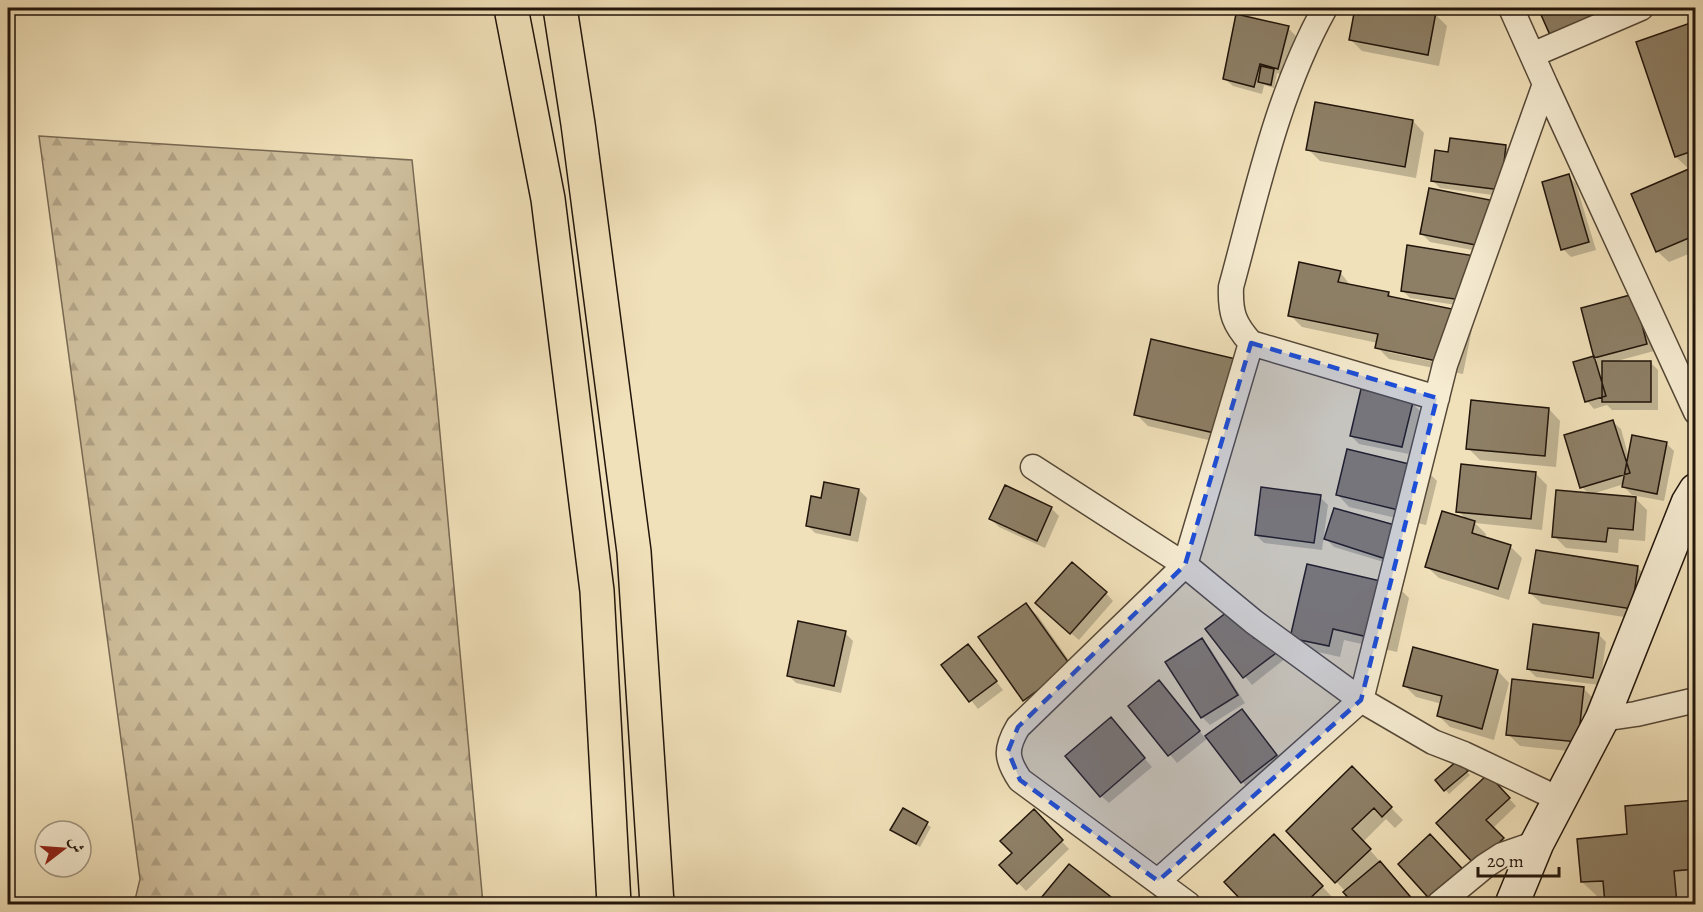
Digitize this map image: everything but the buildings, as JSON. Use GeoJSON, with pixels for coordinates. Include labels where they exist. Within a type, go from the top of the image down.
{"type":"FeatureCollection","features":[{"type":"Feature","properties":{"kind":"highway"},"geometry":{"type":"LineString","coordinates":[[511,8],[548,199],[597,591],[614,904]]}},
{"type":"Feature","properties":{"kind":"highway"},"geometry":{"type":"LineString","coordinates":[[560,8],[578,124],[634,552],[657,904]]}},
{"type":"Feature","properties":{"kind":"street"},"geometry":{"type":"LineString","coordinates":[[1325,8],[1280,108],[1231,287],[1231,308],[1239,330],[1251,344],[1437,398]]}},
{"type":"Feature","properties":{"kind":"street"},"geometry":{"type":"LineString","coordinates":[[1511,8],[1695,412]]}},
{"type":"Feature","properties":{"kind":"street"},"geometry":{"type":"LineString","coordinates":[[1532,55],[1641,8]]}},
{"type":"Feature","properties":{"kind":"street"},"geometry":{"type":"LineString","coordinates":[[1251,344],[1185,565],[1018,727],[1011,739],[1008,751],[1010,765],[1020,780],[1173,896],[1361,700],[1445,365],[1545,84]]}},
{"type":"Feature","properties":{"kind":"street"},"geometry":{"type":"LineString","coordinates":[[1033,467],[1185,565],[1254,622],[1361,700],[1433,742],[1464,754],[1561,800]]}},
{"type":"Feature","properties":{"kind":"street"},"geometry":{"type":"LineString","coordinates":[[1512,904],[1537,843],[1602,719],[1695,490]]}},
{"type":"Feature","properties":{"kind":"street"},"geometry":{"type":"LineString","coordinates":[[1602,719],[1636,714],[1695,700]]}},
{"type":"Feature","properties":{"kind":"street"},"geometry":{"type":"LineString","coordinates":[[1438,904],[1502,855],[1537,843]]}},
{"type":"Feature","properties":{"kind":"highlighted area"},"geometry":{"type":"Polygon","coordinates":[[[1251,343],[1437,398],[1361,700],[1158,881],[1020,780],[1008,751],[1018,727],[1185,565],[1251,343]]]}},
{"type":"Feature","properties":{"kind":"green space"},"geometry":{"type":"Polygon","coordinates":[[[39,136],[412,160],[436,390],[483,904],[134,904],[140,879],[39,136]]]}}]}
